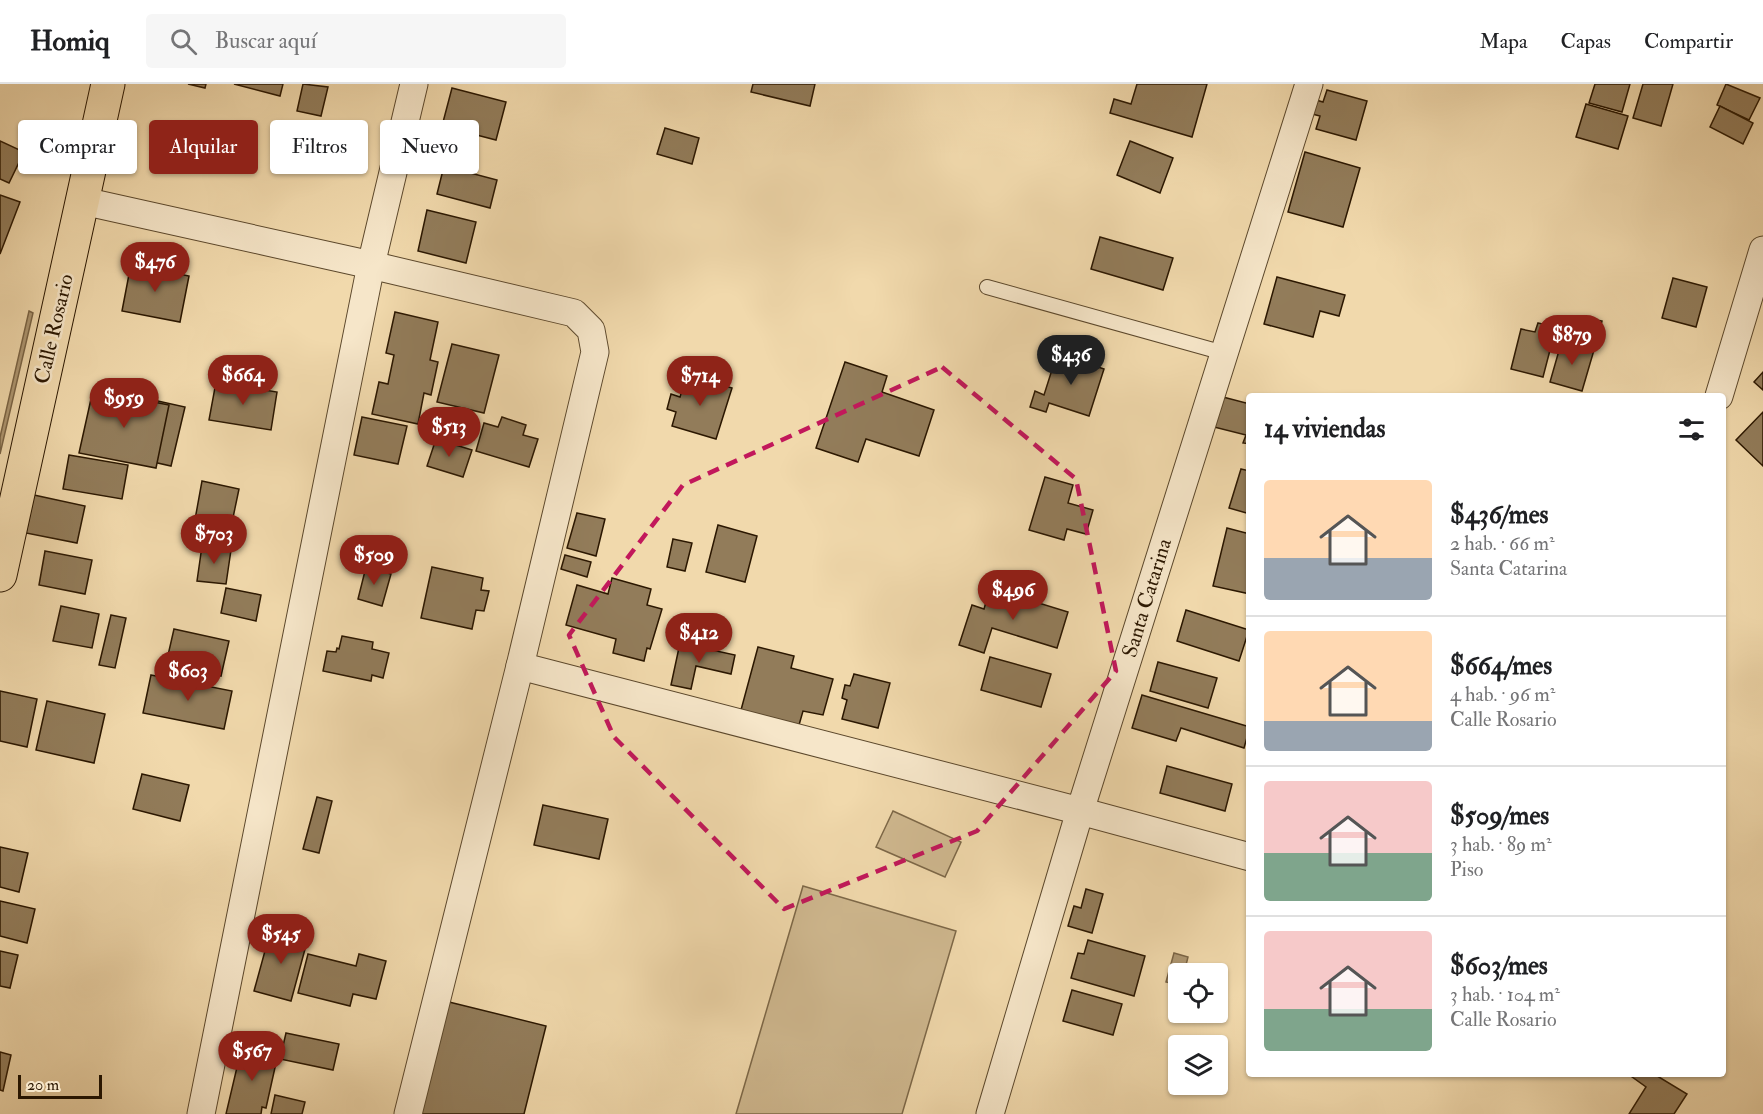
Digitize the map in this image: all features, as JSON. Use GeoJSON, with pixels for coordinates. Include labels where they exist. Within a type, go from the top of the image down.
{"type":"FeatureCollection","features":[{"type":"Feature","properties":{"kind":"main road","name":"Calle Rosario"},"geometry":{"type":"LineString","coordinates":[[0,570],[108,84]]}},
{"type":"Feature","properties":{"kind":"street"},"geometry":{"type":"LineString","coordinates":[[201,1114],[371,265],[414,84]]}},
{"type":"Feature","properties":{"kind":"street","name":"Santa Catarina"},"geometry":{"type":"LineString","coordinates":[[990,1114],[1080,811],[1309,84]]}},
{"type":"Feature","properties":{"kind":"street"},"geometry":{"type":"LineString","coordinates":[[83,201],[574,313],[591,330],[595,352],[520,666],[408,1114]]}},
{"type":"Feature","properties":{"kind":"street"},"geometry":{"type":"LineString","coordinates":[[1720,393],[1763,250]]}},
{"type":"Feature","properties":{"kind":"street"},"geometry":{"type":"LineString","coordinates":[[520,666],[1246,856]]}},
{"type":"Feature","properties":{"kind":"lane"},"geometry":{"type":"LineString","coordinates":[[987,287],[1224,352]]}},
{"type":"Feature","properties":{"kind":"highlighted area"},"geometry":{"type":"Polygon","coordinates":[[[942,367],[1076,479],[1116,671],[977,831],[784,909],[614,737],[569,635],[683,485],[942,367]]]}},
{"type":"Feature","properties":{"kind":"shaded area"},"geometry":{"type":"Polygon","coordinates":[[[29,311],[33,313],[0,454],[0,437],[29,311]]]}},
{"type":"Feature","properties":{"kind":"shaded area"},"geometry":{"type":"Polygon","coordinates":[[[893,811],[961,842],[945,877],[876,847],[893,811]]]}},
{"type":"Feature","properties":{"kind":"shaded area"},"geometry":{"type":"Polygon","coordinates":[[[803,886],[956,931],[902,1114],[736,1114],[803,886]]]}},
{"type":"Feature","properties":{"kind":"shaded area"},"geometry":{"type":"Polygon","coordinates":[[[1174,953],[1188,957],[1186,963],[1171,963],[1174,953]]]}},
{"type":"Feature","properties":{"kind":"building"},"geometry":{"type":"Polygon","coordinates":[[[188,84],[206,84],[205,88],[188,84]]]}},
{"type":"Feature","properties":{"kind":"building"},"geometry":{"type":"Polygon","coordinates":[[[234,84],[283,84],[280,96],[234,84]]]}},
{"type":"Feature","properties":{"kind":"building"},"geometry":{"type":"Polygon","coordinates":[[[303,84],[328,87],[321,116],[297,111],[303,84]]]}},
{"type":"Feature","properties":{"kind":"building"},"geometry":{"type":"Polygon","coordinates":[[[753,84],[815,84],[810,106],[751,92],[753,84]]]}},
{"type":"Feature","properties":{"kind":"building"},"geometry":{"type":"Polygon","coordinates":[[[1137,84],[1207,84],[1192,137],[1110,113],[1114,99],[1131,104],[1137,84]]]}},
{"type":"Feature","properties":{"kind":"building"},"geometry":{"type":"Polygon","coordinates":[[[1595,84],[1630,84],[1622,112],[1589,103],[1595,84]]]}},
{"type":"Feature","properties":{"kind":"building"},"geometry":{"type":"Polygon","coordinates":[[[1643,84],[1673,84],[1661,126],[1633,118],[1643,84]]]}},
{"type":"Feature","properties":{"kind":"building"},"geometry":{"type":"Polygon","coordinates":[[[1726,84],[1760,98],[1749,120],[1717,105],[1726,84]]]}},
{"type":"Feature","properties":{"kind":"building"},"geometry":{"type":"Polygon","coordinates":[[[452,88],[506,102],[496,140],[479,136],[479,120],[444,120],[452,88]]]}},
{"type":"Feature","properties":{"kind":"building"},"geometry":{"type":"Polygon","coordinates":[[[1327,90],[1367,101],[1356,140],[1316,129],[1320,116],[1312,114],[1316,100],[1323,102],[1327,90]]]}},
{"type":"Feature","properties":{"kind":"building"},"geometry":{"type":"Polygon","coordinates":[[[1586,104],[1628,116],[1618,149],[1576,137],[1586,104]]]}},
{"type":"Feature","properties":{"kind":"building"},"geometry":{"type":"Polygon","coordinates":[[[1720,106],[1753,123],[1743,144],[1710,127],[1720,106]]]}},
{"type":"Feature","properties":{"kind":"building"},"geometry":{"type":"Polygon","coordinates":[[[665,128],[699,138],[692,164],[657,154],[665,128]]]}},
{"type":"Feature","properties":{"kind":"building"},"geometry":{"type":"Polygon","coordinates":[[[0,141],[18,149],[18,164],[9,183],[0,179],[0,141]]]}},
{"type":"Feature","properties":{"kind":"building"},"geometry":{"type":"Polygon","coordinates":[[[1130,141],[1173,158],[1160,193],[1117,175],[1130,141]]]}},
{"type":"Feature","properties":{"kind":"building"},"geometry":{"type":"Polygon","coordinates":[[[1305,152],[1360,168],[1343,227],[1288,212],[1305,152]]]}},
{"type":"Feature","properties":{"kind":"building"},"geometry":{"type":"Polygon","coordinates":[[[442,174],[474,174],[497,180],[490,208],[437,194],[442,174]]]}},
{"type":"Feature","properties":{"kind":"building"},"geometry":{"type":"Polygon","coordinates":[[[0,195],[20,202],[0,254],[0,195]]]}},
{"type":"Feature","properties":{"kind":"building"},"geometry":{"type":"Polygon","coordinates":[[[427,210],[476,222],[466,263],[418,251],[427,210]]]}},
{"type":"Feature","properties":{"kind":"building"},"geometry":{"type":"Polygon","coordinates":[[[1100,237],[1173,258],[1163,290],[1091,269],[1100,237]]]}},
{"type":"Feature","properties":{"kind":"building"},"geometry":{"type":"Polygon","coordinates":[[[131,264],[189,276],[180,322],[122,311],[131,264]]]}},
{"type":"Feature","properties":{"kind":"building"},"geometry":{"type":"Polygon","coordinates":[[[1277,277],[1345,295],[1339,316],[1320,311],[1313,337],[1264,324],[1277,277]]]}},
{"type":"Feature","properties":{"kind":"building"},"geometry":{"type":"Polygon","coordinates":[[[1673,278],[1707,287],[1696,327],[1662,318],[1673,278]]]}},
{"type":"Feature","properties":{"kind":"building"},"geometry":{"type":"Polygon","coordinates":[[[395,312],[438,322],[430,360],[438,362],[431,395],[424,393],[418,424],[372,414],[379,382],[388,384],[394,355],[386,353],[395,312]]]}},
{"type":"Feature","properties":{"kind":"building"},"geometry":{"type":"Polygon","coordinates":[[[1579,316],[1602,321],[1598,338],[1582,335],[1583,328],[1576,327],[1579,316]]]}},
{"type":"Feature","properties":{"kind":"building"},"geometry":{"type":"Polygon","coordinates":[[[1538,323],[1556,327],[1543,377],[1511,369],[1521,329],[1535,332],[1538,323]]]}},
{"type":"Feature","properties":{"kind":"building"},"geometry":{"type":"Polygon","coordinates":[[[1562,340],[1594,350],[1582,391],[1550,382],[1562,340]]]}},
{"type":"Feature","properties":{"kind":"building"},"geometry":{"type":"Polygon","coordinates":[[[452,344],[499,355],[484,413],[437,402],[452,344]]]}},
{"type":"Feature","properties":{"kind":"building"},"geometry":{"type":"Polygon","coordinates":[[[1057,354],[1080,362],[1082,356],[1099,362],[1098,367],[1104,369],[1089,416],[1049,403],[1046,412],[1030,407],[1035,391],[1044,395],[1057,354]]]}},
{"type":"Feature","properties":{"kind":"building"},"geometry":{"type":"Polygon","coordinates":[[[845,362],[887,376],[882,392],[934,410],[919,456],[866,439],[858,462],[816,448],[845,362]]]}},
{"type":"Feature","properties":{"kind":"building"},"geometry":{"type":"Polygon","coordinates":[[[1763,372],[1763,390],[1754,382],[1763,372]]]}},
{"type":"Feature","properties":{"kind":"building"},"geometry":{"type":"Polygon","coordinates":[[[687,375],[732,388],[716,439],[672,426],[676,412],[667,409],[671,394],[680,397],[687,375]]]}},
{"type":"Feature","properties":{"kind":"building"},"geometry":{"type":"Polygon","coordinates":[[[216,382],[277,392],[271,430],[209,420],[216,382]]]}},
{"type":"Feature","properties":{"kind":"building"},"geometry":{"type":"Polygon","coordinates":[[[104,389],[185,407],[171,466],[91,448],[104,389]]]}},
{"type":"Feature","properties":{"kind":"building"},"geometry":{"type":"Polygon","coordinates":[[[93,390],[169,405],[156,468],[79,453],[93,390]]]}},
{"type":"Feature","properties":{"kind":"building"},"geometry":{"type":"Polygon","coordinates":[[[1223,397],[1246,403],[1246,435],[1214,427],[1223,397]]]}},
{"type":"Feature","properties":{"kind":"building"},"geometry":{"type":"Polygon","coordinates":[[[1763,412],[1763,466],[1736,440],[1763,412]]]}},
{"type":"Feature","properties":{"kind":"building"},"geometry":{"type":"Polygon","coordinates":[[[362,417],[407,426],[398,464],[354,455],[362,417]]]}},
{"type":"Feature","properties":{"kind":"building"},"geometry":{"type":"Polygon","coordinates":[[[502,417],[526,425],[523,435],[538,439],[529,467],[476,451],[484,423],[498,427],[502,417]]]}},
{"type":"Feature","properties":{"kind":"building"},"geometry":{"type":"Polygon","coordinates":[[[436,439],[472,450],[463,477],[427,466],[436,439]]]}},
{"type":"Feature","properties":{"kind":"building"},"geometry":{"type":"Polygon","coordinates":[[[69,455],[128,465],[122,499],[63,489],[69,455]]]}},
{"type":"Feature","properties":{"kind":"building"},"geometry":{"type":"Polygon","coordinates":[[[1241,469],[1246,470],[1246,513],[1229,508],[1241,469]]]}},
{"type":"Feature","properties":{"kind":"building"},"geometry":{"type":"Polygon","coordinates":[[[1045,477],[1073,485],[1068,503],[1093,510],[1086,534],[1067,529],[1064,540],[1029,530],[1045,477]]]}},
{"type":"Feature","properties":{"kind":"building"},"geometry":{"type":"Polygon","coordinates":[[[202,481],[239,489],[230,532],[194,525],[202,481]]]}},
{"type":"Feature","properties":{"kind":"building"},"geometry":{"type":"Polygon","coordinates":[[[34,495],[85,506],[77,543],[26,533],[34,495]]]}},
{"type":"Feature","properties":{"kind":"building"},"geometry":{"type":"Polygon","coordinates":[[[577,513],[605,519],[596,556],[567,548],[577,513]]]}},
{"type":"Feature","properties":{"kind":"building"},"geometry":{"type":"Polygon","coordinates":[[[718,525],[757,536],[745,582],[706,572],[718,525]]]}},
{"type":"Feature","properties":{"kind":"building"},"geometry":{"type":"Polygon","coordinates":[[[1227,528],[1246,533],[1246,593],[1213,586],[1227,528]]]}},
{"type":"Feature","properties":{"kind":"building"},"geometry":{"type":"Polygon","coordinates":[[[673,539],[692,543],[685,571],[667,567],[673,539]]]}},
{"type":"Feature","properties":{"kind":"building"},"geometry":{"type":"Polygon","coordinates":[[[202,546],[231,550],[226,584],[197,581],[202,546]]]}},
{"type":"Feature","properties":{"kind":"building"},"geometry":{"type":"Polygon","coordinates":[[[45,551],[92,560],[85,594],[39,585],[45,551]]]}},
{"type":"Feature","properties":{"kind":"building"},"geometry":{"type":"Polygon","coordinates":[[[565,555],[591,562],[587,577],[561,569],[565,555]]]}},
{"type":"Feature","properties":{"kind":"building"},"geometry":{"type":"Polygon","coordinates":[[[366,567],[391,574],[382,606],[358,599],[366,567]]]}},
{"type":"Feature","properties":{"kind":"building"},"geometry":{"type":"Polygon","coordinates":[[[432,567],[483,578],[481,590],[489,591],[484,611],[476,610],[472,629],[421,618],[432,567]]]}},
{"type":"Feature","properties":{"kind":"building"},"geometry":{"type":"Polygon","coordinates":[[[612,578],[651,589],[647,605],[662,609],[644,661],[613,653],[616,639],[566,625],[577,585],[608,594],[612,578]]]}},
{"type":"Feature","properties":{"kind":"building"},"geometry":{"type":"Polygon","coordinates":[[[226,588],[261,595],[256,621],[221,613],[226,588]]]}},
{"type":"Feature","properties":{"kind":"building"},"geometry":{"type":"Polygon","coordinates":[[[990,588],[1068,612],[1057,648],[992,628],[984,653],[959,645],[972,605],[984,609],[990,588]]]}},
{"type":"Feature","properties":{"kind":"building"},"geometry":{"type":"Polygon","coordinates":[[[61,606],[99,614],[92,648],[53,641],[61,606]]]}},
{"type":"Feature","properties":{"kind":"building"},"geometry":{"type":"Polygon","coordinates":[[[1186,610],[1246,629],[1246,639],[1239,661],[1177,641],[1186,610]]]}},
{"type":"Feature","properties":{"kind":"building"},"geometry":{"type":"Polygon","coordinates":[[[111,615],[126,618],[115,668],[99,665],[111,615]]]}},
{"type":"Feature","properties":{"kind":"building"},"geometry":{"type":"Polygon","coordinates":[[[174,629],[229,641],[221,676],[166,664],[174,629]]]}},
{"type":"Feature","properties":{"kind":"building"},"geometry":{"type":"Polygon","coordinates":[[[342,636],[373,642],[372,649],[389,653],[383,678],[372,675],[371,681],[323,671],[327,651],[336,652],[337,648],[339,649],[342,636]]]}},
{"type":"Feature","properties":{"kind":"building"},"geometry":{"type":"Polygon","coordinates":[[[680,643],[735,655],[731,674],[696,666],[691,689],[671,685],[680,643]]]}},
{"type":"Feature","properties":{"kind":"building"},"geometry":{"type":"Polygon","coordinates":[[[758,647],[794,656],[791,668],[833,679],[823,715],[803,711],[799,725],[741,710],[758,647]]]}},
{"type":"Feature","properties":{"kind":"building"},"geometry":{"type":"Polygon","coordinates":[[[990,657],[1051,674],[1041,707],[981,690],[990,657]]]}},
{"type":"Feature","properties":{"kind":"building"},"geometry":{"type":"Polygon","coordinates":[[[1158,662],[1217,678],[1208,708],[1150,691],[1158,662]]]}},
{"type":"Feature","properties":{"kind":"building"},"geometry":{"type":"Polygon","coordinates":[[[854,674],[890,683],[878,728],[842,719],[847,700],[842,698],[845,685],[850,686],[854,674]]]}},
{"type":"Feature","properties":{"kind":"building"},"geometry":{"type":"Polygon","coordinates":[[[151,675],[232,691],[224,729],[143,713],[151,675]]]}},
{"type":"Feature","properties":{"kind":"building"},"geometry":{"type":"Polygon","coordinates":[[[0,691],[37,699],[27,747],[0,741],[0,691]]]}},
{"type":"Feature","properties":{"kind":"building"},"geometry":{"type":"Polygon","coordinates":[[[1142,695],[1246,726],[1246,741],[1244,748],[1181,728],[1176,741],[1132,728],[1142,695]]]}},
{"type":"Feature","properties":{"kind":"building"},"geometry":{"type":"Polygon","coordinates":[[[47,701],[105,714],[94,763],[36,750],[47,701]]]}},
{"type":"Feature","properties":{"kind":"building"},"geometry":{"type":"Polygon","coordinates":[[[1167,766],[1232,784],[1225,811],[1160,793],[1167,766]]]}},
{"type":"Feature","properties":{"kind":"building"},"geometry":{"type":"Polygon","coordinates":[[[142,774],[189,785],[180,821],[133,809],[142,774]]]}},
{"type":"Feature","properties":{"kind":"building"},"geometry":{"type":"Polygon","coordinates":[[[317,797],[332,801],[319,853],[303,849],[317,797]]]}},
{"type":"Feature","properties":{"kind":"building"},"geometry":{"type":"Polygon","coordinates":[[[543,805],[608,819],[599,859],[534,845],[543,805]]]}},
{"type":"Feature","properties":{"kind":"building"},"geometry":{"type":"Polygon","coordinates":[[[0,847],[28,853],[19,892],[0,887],[0,847]]]}},
{"type":"Feature","properties":{"kind":"building"},"geometry":{"type":"Polygon","coordinates":[[[1086,889],[1103,894],[1092,933],[1068,926],[1074,906],[1081,908],[1086,889]]]}},
{"type":"Feature","properties":{"kind":"building"},"geometry":{"type":"Polygon","coordinates":[[[0,901],[35,909],[27,943],[0,936],[0,901]]]}},
{"type":"Feature","properties":{"kind":"building"},"geometry":{"type":"Polygon","coordinates":[[[271,929],[308,938],[291,1001],[254,991],[271,929]]]}},
{"type":"Feature","properties":{"kind":"building"},"geometry":{"type":"Polygon","coordinates":[[[1088,940],[1145,956],[1134,996],[1071,978],[1078,953],[1084,954],[1088,940]]]}},
{"type":"Feature","properties":{"kind":"building"},"geometry":{"type":"Polygon","coordinates":[[[0,951],[18,955],[10,988],[0,986],[0,951]]]}},
{"type":"Feature","properties":{"kind":"building"},"geometry":{"type":"Polygon","coordinates":[[[308,954],[356,966],[359,954],[386,961],[376,999],[353,994],[350,1006],[298,993],[308,954]]]}},
{"type":"Feature","properties":{"kind":"building"},"geometry":{"type":"Polygon","coordinates":[[[1072,990],[1122,1004],[1113,1035],[1063,1021],[1072,990]]]}},
{"type":"Feature","properties":{"kind":"building"},"geometry":{"type":"Polygon","coordinates":[[[445,1001],[546,1026],[524,1114],[417,1114],[445,1001]]]}},
{"type":"Feature","properties":{"kind":"building"},"geometry":{"type":"Polygon","coordinates":[[[286,1033],[339,1044],[333,1070],[280,1059],[286,1033]]]}},
{"type":"Feature","properties":{"kind":"building"},"geometry":{"type":"Polygon","coordinates":[[[242,1046],[278,1054],[266,1108],[262,1107],[261,1114],[226,1114],[242,1046]]]}},
{"type":"Feature","properties":{"kind":"building"},"geometry":{"type":"Polygon","coordinates":[[[0,1052],[11,1055],[3,1091],[0,1090],[0,1052]]]}},
{"type":"Feature","properties":{"kind":"building"},"geometry":{"type":"Polygon","coordinates":[[[1632,1077],[1659,1077],[1687,1094],[1674,1114],[1629,1114],[1646,1087],[1632,1077]]]}},
{"type":"Feature","properties":{"kind":"building"},"geometry":{"type":"Polygon","coordinates":[[[275,1095],[305,1102],[302,1114],[271,1114],[275,1095]]]}}]}
